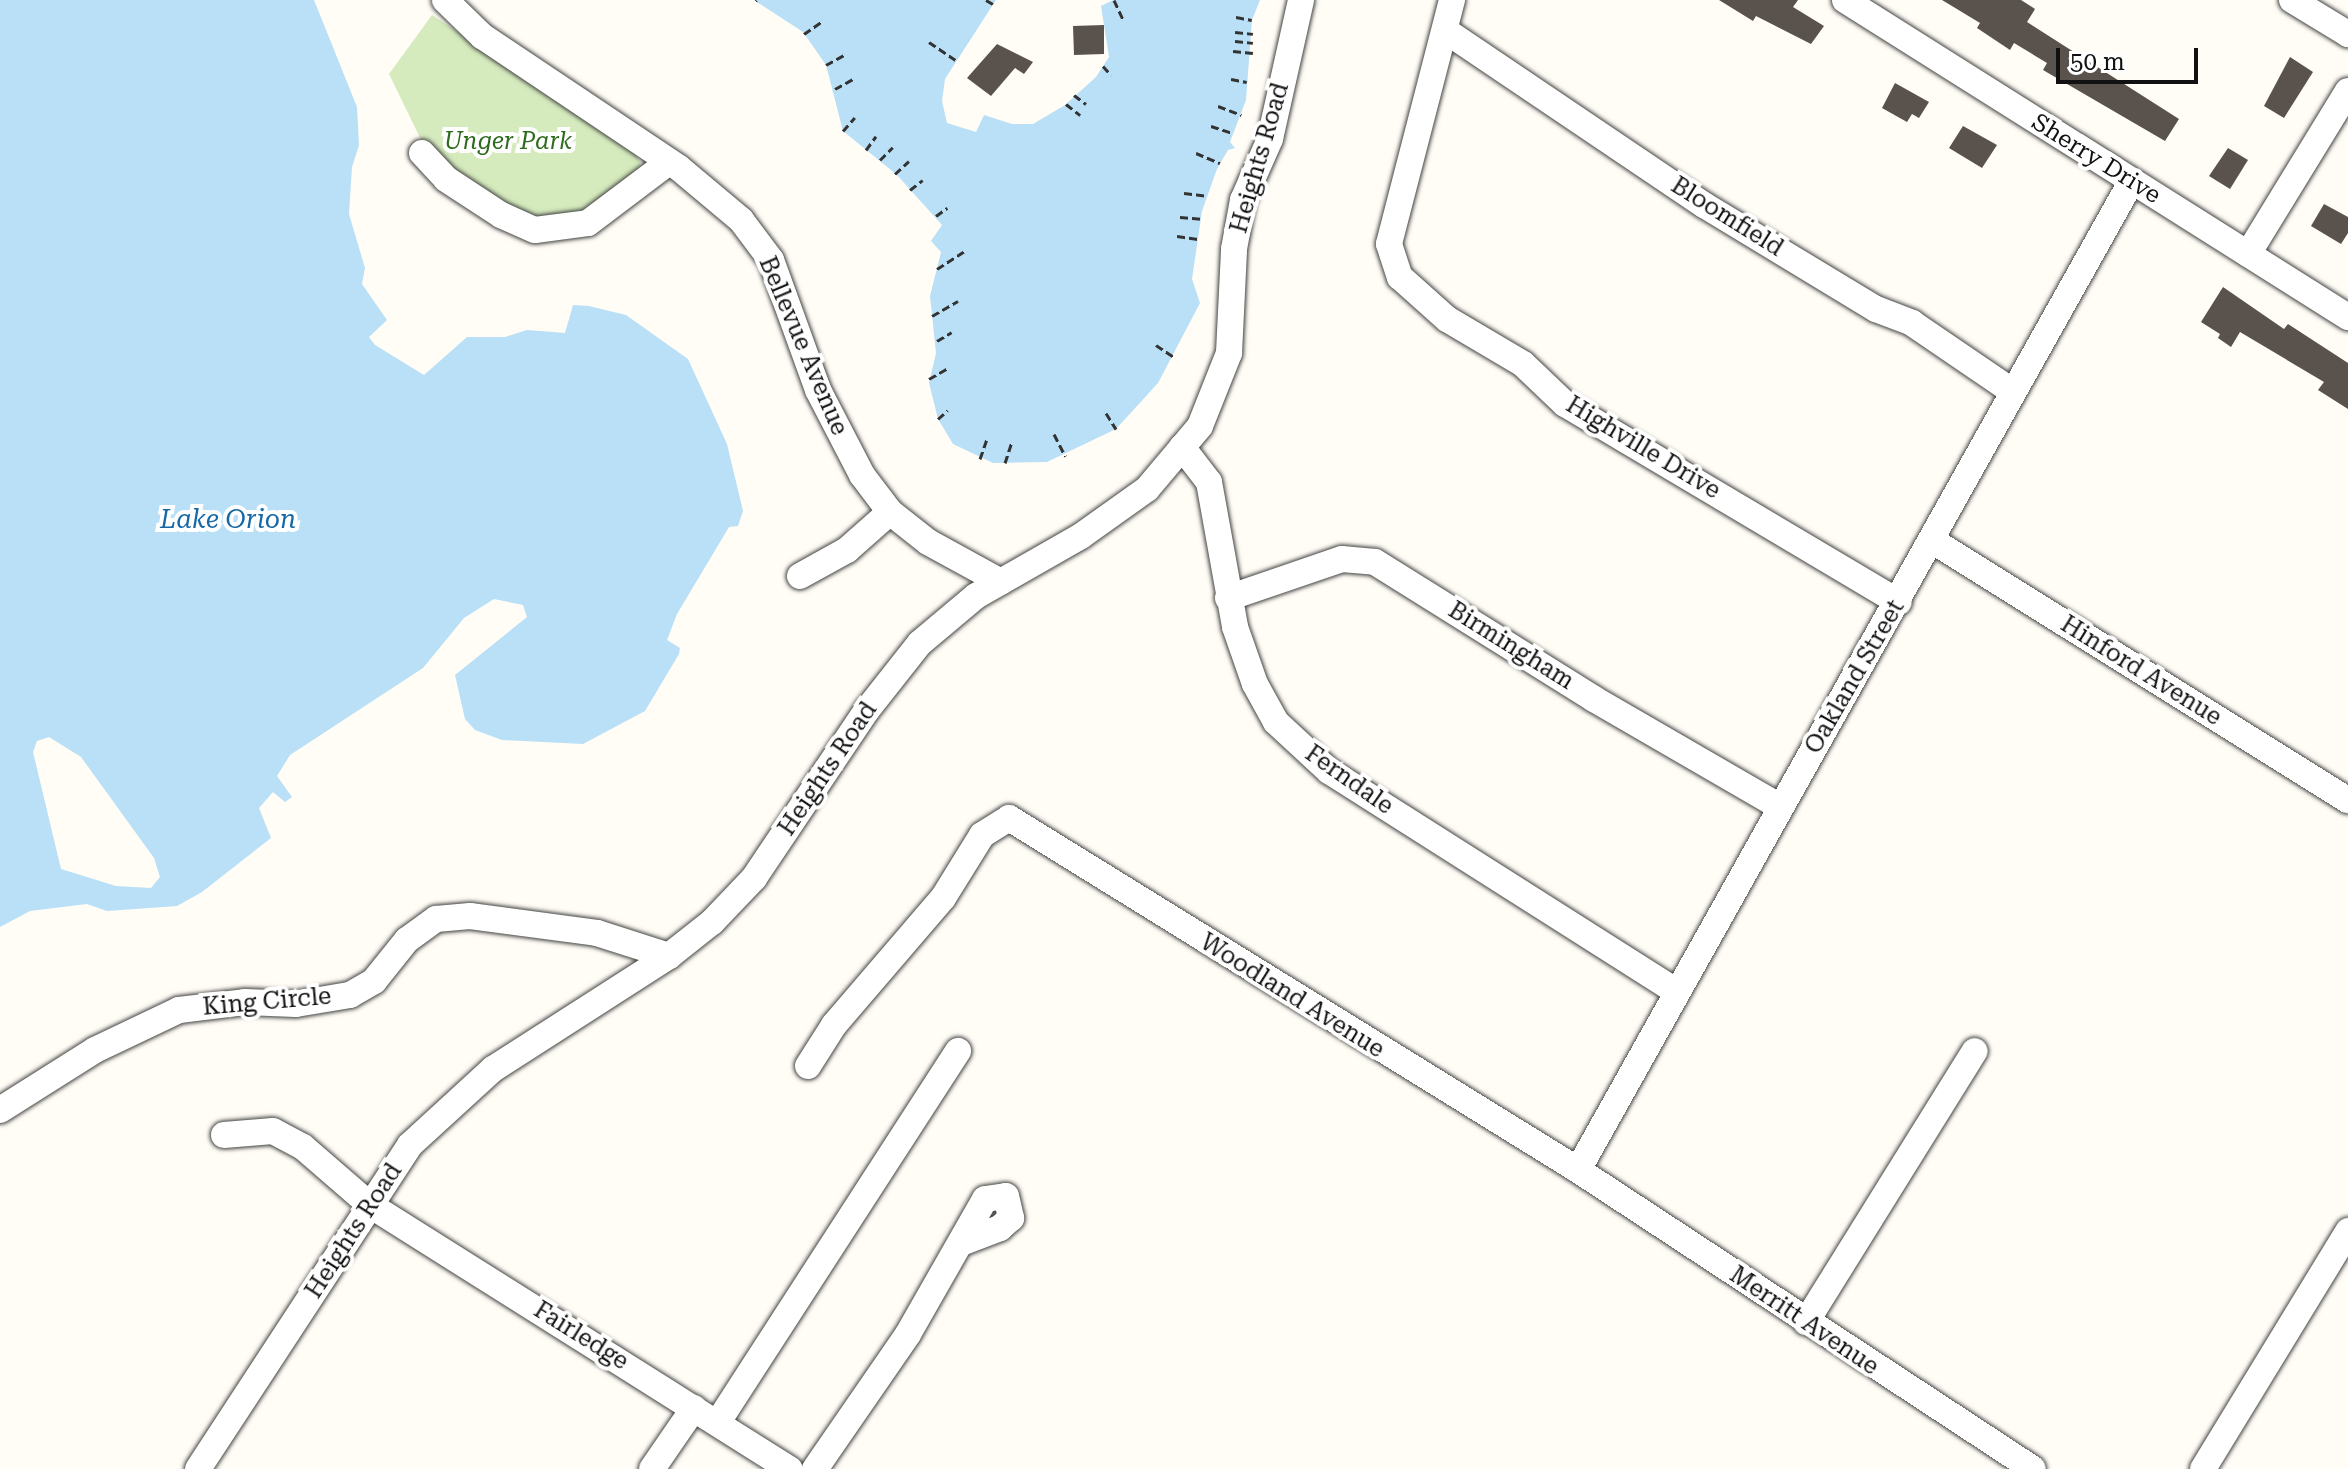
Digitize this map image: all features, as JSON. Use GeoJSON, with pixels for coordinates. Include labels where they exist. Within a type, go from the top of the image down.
{"type":"FeatureCollection","features":[{"type":"Feature","properties":{"kind":"street","name":"Bellevue Avenue"},"geometry":{"type":"LineString","coordinates":[[445,0],[482,36],[669,162],[741,220],[771,260],[836,432],[890,512],[928,542],[1001,582]]}},
{"type":"Feature","properties":{"kind":"street","name":"Heights Road"},"geometry":{"type":"LineString","coordinates":[[198,1469],[410,1145],[493,1069],[669,956],[754,878],[859,721],[920,643],[955,611],[1081,536],[1147,489],[1182,447],[1216,396],[1229,353],[1234,249],[1243,200],[1270,139],[1301,0]]}},
{"type":"Feature","properties":{"kind":"street"},"geometry":{"type":"LineString","coordinates":[[1446,31],[1452,0]]}},
{"type":"Feature","properties":{"kind":"street","name":"Sherry Drive"},"geometry":{"type":"LineString","coordinates":[[1845,0],[2348,317]]}},
{"type":"Feature","properties":{"kind":"street"},"geometry":{"type":"LineString","coordinates":[[2292,0],[2348,34]]}},
{"type":"Feature","properties":{"kind":"street","name":"Highville Drive"},"geometry":{"type":"LineString","coordinates":[[1446,31],[1389,244],[1400,277],[1447,319],[1523,364],[1565,404],[1899,602]]}},
{"type":"Feature","properties":{"kind":"street","name":"Bloomfield"},"geometry":{"type":"LineString","coordinates":[[1446,31],[1704,205],[1876,309],[1912,323],[2013,392]]}},
{"type":"Feature","properties":{"kind":"street"},"geometry":{"type":"LineString","coordinates":[[2248,254],[2348,91]]}},
{"type":"Feature","properties":{"kind":"street"},"geometry":{"type":"LineString","coordinates":[[422,153],[446,179],[501,215],[535,230],[588,223],[669,162]]}},
{"type":"Feature","properties":{"kind":"street","name":"Oakland Street"},"geometry":{"type":"LineString","coordinates":[[1578,1170],[1676,991],[1899,602],[2131,182]]}},
{"type":"Feature","properties":{"kind":"street","name":"Ferndale"},"geometry":{"type":"LineString","coordinates":[[1182,447],[1209,482],[1228,598],[1255,684],[1276,722],[1329,771],[1676,991]]}},
{"type":"Feature","properties":{"kind":"street"},"geometry":{"type":"LineString","coordinates":[[800,576],[847,550],[890,512]]}},
{"type":"Feature","properties":{"kind":"street","name":"Hinford Avenue"},"geometry":{"type":"LineString","coordinates":[[1933,541],[2348,800]]}},
{"type":"Feature","properties":{"kind":"street","name":"Birmingham"},"geometry":{"type":"LineString","coordinates":[[1228,598],[1342,559],[1375,562],[1619,715],[1780,807]]}},
{"type":"Feature","properties":{"kind":"street","name":"Woodland Avenue"},"geometry":{"type":"LineString","coordinates":[[808,1066],[834,1025],[943,898],[982,835],[1009,818],[1578,1170]]}},
{"type":"Feature","properties":{"kind":"street","name":"King Circle"},"geometry":{"type":"LineString","coordinates":[[0,1110],[95,1050],[179,1010],[245,1002],[296,1004],[350,995],[374,981],[407,940],[436,919],[470,916],[597,933],[669,956]]}},
{"type":"Feature","properties":{"kind":"street"},"geometry":{"type":"LineString","coordinates":[[718,1422],[958,1051]]}},
{"type":"Feature","properties":{"kind":"street"},"geometry":{"type":"LineString","coordinates":[[1806,1322],[1975,1051]]}},
{"type":"Feature","properties":{"kind":"street","name":"Fairledge"},"geometry":{"type":"LineString","coordinates":[[224,1135],[273,1131],[303,1147],[370,1205],[790,1469]]}},
{"type":"Feature","properties":{"kind":"street","name":"Merritt Avenue"},"geometry":{"type":"LineString","coordinates":[[1578,1170],[2033,1469]]}},
{"type":"Feature","properties":{"kind":"street"},"geometry":{"type":"LineString","coordinates":[[2203,1469],[2348,1231]]}},
{"type":"Feature","properties":{"kind":"street"},"geometry":{"type":"LineString","coordinates":[[815,1469],[908,1334],[961,1243]]}},
{"type":"Feature","properties":{"kind":"street"},"geometry":{"type":"LineString","coordinates":[[652,1469],[694,1408]]}},
{"type":"Feature","properties":{"kind":"path"},"geometry":{"type":"LineString","coordinates":[[986,0],[993,4]]}},
{"type":"Feature","properties":{"kind":"path"},"geometry":{"type":"LineString","coordinates":[[1114,0],[1124,21]]}},
{"type":"Feature","properties":{"kind":"path"},"geometry":{"type":"LineString","coordinates":[[1236,17],[1252,20]]}},
{"type":"Feature","properties":{"kind":"path"},"geometry":{"type":"LineString","coordinates":[[804,34],[821,22]]}},
{"type":"Feature","properties":{"kind":"path"},"geometry":{"type":"LineString","coordinates":[[1235,32],[1253,34]]}},
{"type":"Feature","properties":{"kind":"path"},"geometry":{"type":"LineString","coordinates":[[1235,41],[1253,43]]}},
{"type":"Feature","properties":{"kind":"path"},"geometry":{"type":"LineString","coordinates":[[929,42],[956,60]]}},
{"type":"Feature","properties":{"kind":"path"},"geometry":{"type":"LineString","coordinates":[[1233,51],[1253,53]]}},
{"type":"Feature","properties":{"kind":"path"},"geometry":{"type":"LineString","coordinates":[[826,65],[846,54]]}},
{"type":"Feature","properties":{"kind":"path"},"geometry":{"type":"LineString","coordinates":[[1103,66],[1111,75]]}},
{"type":"Feature","properties":{"kind":"path"},"geometry":{"type":"LineString","coordinates":[[835,89],[855,78]]}},
{"type":"Feature","properties":{"kind":"path"},"geometry":{"type":"LineString","coordinates":[[1231,79],[1247,82]]}},
{"type":"Feature","properties":{"kind":"path"},"geometry":{"type":"LineString","coordinates":[[1074,95],[1086,104]]}},
{"type":"Feature","properties":{"kind":"path"},"geometry":{"type":"LineString","coordinates":[[1066,104],[1080,115]]}},
{"type":"Feature","properties":{"kind":"path"},"geometry":{"type":"LineString","coordinates":[[1218,106],[1241,115]]}},
{"type":"Feature","properties":{"kind":"path"},"geometry":{"type":"LineString","coordinates":[[843,131],[855,117]]}},
{"type":"Feature","properties":{"kind":"path"},"geometry":{"type":"LineString","coordinates":[[1211,126],[1233,133]]}},
{"type":"Feature","properties":{"kind":"path"},"geometry":{"type":"LineString","coordinates":[[866,150],[876,136]]}},
{"type":"Feature","properties":{"kind":"path"},"geometry":{"type":"LineString","coordinates":[[880,160],[893,147]]}},
{"type":"Feature","properties":{"kind":"path"},"geometry":{"type":"LineString","coordinates":[[1196,153],[1220,163]]}},
{"type":"Feature","properties":{"kind":"path"},"geometry":{"type":"LineString","coordinates":[[895,174],[909,161]]}},
{"type":"Feature","properties":{"kind":"path"},"geometry":{"type":"LineString","coordinates":[[910,190],[923,180]]}},
{"type":"Feature","properties":{"kind":"path"},"geometry":{"type":"LineString","coordinates":[[1184,193],[1207,196]]}},
{"type":"Feature","properties":{"kind":"path"},"geometry":{"type":"LineString","coordinates":[[936,216],[947,208]]}},
{"type":"Feature","properties":{"kind":"path"},"geometry":{"type":"LineString","coordinates":[[1180,217],[1201,219]]}},
{"type":"Feature","properties":{"kind":"path"},"geometry":{"type":"LineString","coordinates":[[1177,236],[1198,239]]}},
{"type":"Feature","properties":{"kind":"path"},"geometry":{"type":"LineString","coordinates":[[937,269],[965,251]]}},
{"type":"Feature","properties":{"kind":"path"},"geometry":{"type":"LineString","coordinates":[[932,316],[958,301]]}},
{"type":"Feature","properties":{"kind":"path"},"geometry":{"type":"LineString","coordinates":[[937,341],[952,332]]}},
{"type":"Feature","properties":{"kind":"path"},"geometry":{"type":"LineString","coordinates":[[1156,345],[1175,358]]}},
{"type":"Feature","properties":{"kind":"path"},"geometry":{"type":"LineString","coordinates":[[929,379],[948,368]]}},
{"type":"Feature","properties":{"kind":"path"},"geometry":{"type":"LineString","coordinates":[[938,419],[948,410]]}},
{"type":"Feature","properties":{"kind":"path"},"geometry":{"type":"LineString","coordinates":[[1106,413],[1116,429]]}},
{"type":"Feature","properties":{"kind":"path"},"geometry":{"type":"LineString","coordinates":[[1054,434],[1065,456]]}},
{"type":"Feature","properties":{"kind":"path"},"geometry":{"type":"LineString","coordinates":[[980,459],[987,439]]}},
{"type":"Feature","properties":{"kind":"path"},"geometry":{"type":"LineString","coordinates":[[1005,463],[1012,442]]}},
{"type":"Feature","properties":{"kind":"green space","name":"Unger Park"},"geometry":{"type":"Polygon","coordinates":[[[432,15],[628,144],[640,162],[638,174],[601,206],[533,224],[426,150],[389,74],[432,15]]]}},
{"type":"Feature","properties":{"kind":"water","name":"Lake Orion"},"geometry":{"type":"Polygon","coordinates":[[[0,0],[314,0],[357,107],[359,145],[352,167],[349,214],[365,268],[362,284],[387,320],[369,337],[375,345],[424,375],[467,337],[505,337],[527,330],[565,333],[573,305],[626,315],[688,359],[727,444],[743,511],[738,526],[729,527],[677,614],[667,640],[680,648],[679,654],[645,711],[583,744],[502,740],[475,730],[465,719],[455,675],[527,617],[523,605],[494,599],[464,618],[423,668],[290,755],[277,776],[292,797],[285,802],[273,792],[259,808],[271,838],[202,892],[177,906],[107,911],[87,904],[30,911],[0,927],[0,0]],[[49,737],[37,741],[33,752],[61,869],[116,886],[151,888],[160,877],[154,858],[81,757],[49,737]]]}},
{"type":"Feature","properties":{"kind":"water"},"geometry":{"type":"Polygon","coordinates":[[[754,0],[996,0],[945,79],[942,101],[947,123],[976,132],[984,115],[1012,124],[1033,124],[1065,105],[1096,77],[1109,57],[1101,6],[1113,0],[1260,0],[1252,20],[1246,100],[1230,142],[1235,148],[1228,150],[1217,169],[1202,211],[1192,279],[1200,303],[1158,383],[1116,429],[1047,462],[993,463],[953,444],[938,419],[929,383],[936,353],[930,296],[941,252],[931,241],[942,225],[897,175],[843,131],[826,65],[803,32],[754,0]]]}},
{"type":"Feature","properties":{"kind":"building"},"geometry":{"type":"Polygon","coordinates":[[[1719,0],[1798,0],[1793,7],[1824,26],[1811,44],[1756,16],[1753,21],[1719,0]]]}},
{"type":"Feature","properties":{"kind":"building"},"geometry":{"type":"Polygon","coordinates":[[[1942,0],[2021,0],[2035,9],[2027,22],[2179,119],[2165,141],[2043,70],[2047,63],[2014,43],[2010,50],[1977,28],[1980,23],[1942,0]]]}},
{"type":"Feature","properties":{"kind":"building"},"geometry":{"type":"Polygon","coordinates":[[[1104,25],[1104,54],[1074,55],[1073,26],[1104,25]]]}},
{"type":"Feature","properties":{"kind":"building"},"geometry":{"type":"Polygon","coordinates":[[[997,44],[1033,62],[1024,74],[1015,68],[991,96],[967,78],[997,44]]]}},
{"type":"Feature","properties":{"kind":"building"},"geometry":{"type":"Polygon","coordinates":[[[2290,57],[2313,72],[2284,118],[2264,106],[2290,57]]]}},
{"type":"Feature","properties":{"kind":"building"},"geometry":{"type":"Polygon","coordinates":[[[1895,83],[1929,102],[1919,118],[1912,114],[1907,122],[1882,108],[1895,83]]]}},
{"type":"Feature","properties":{"kind":"building"},"geometry":{"type":"Polygon","coordinates":[[[1963,126],[1997,145],[1982,168],[1949,148],[1963,126]]]}},
{"type":"Feature","properties":{"kind":"building"},"geometry":{"type":"Polygon","coordinates":[[[2228,148],[2248,160],[2230,189],[2209,176],[2228,148]]]}},
{"type":"Feature","properties":{"kind":"building"},"geometry":{"type":"Polygon","coordinates":[[[2324,204],[2348,217],[2348,233],[2341,244],[2311,226],[2324,204]]]}},
{"type":"Feature","properties":{"kind":"building"},"geometry":{"type":"Polygon","coordinates":[[[2223,287],[2284,329],[2288,324],[2348,363],[2348,409],[2318,390],[2324,382],[2240,332],[2231,347],[2218,338],[2220,334],[2201,322],[2223,287]]]}}]}
